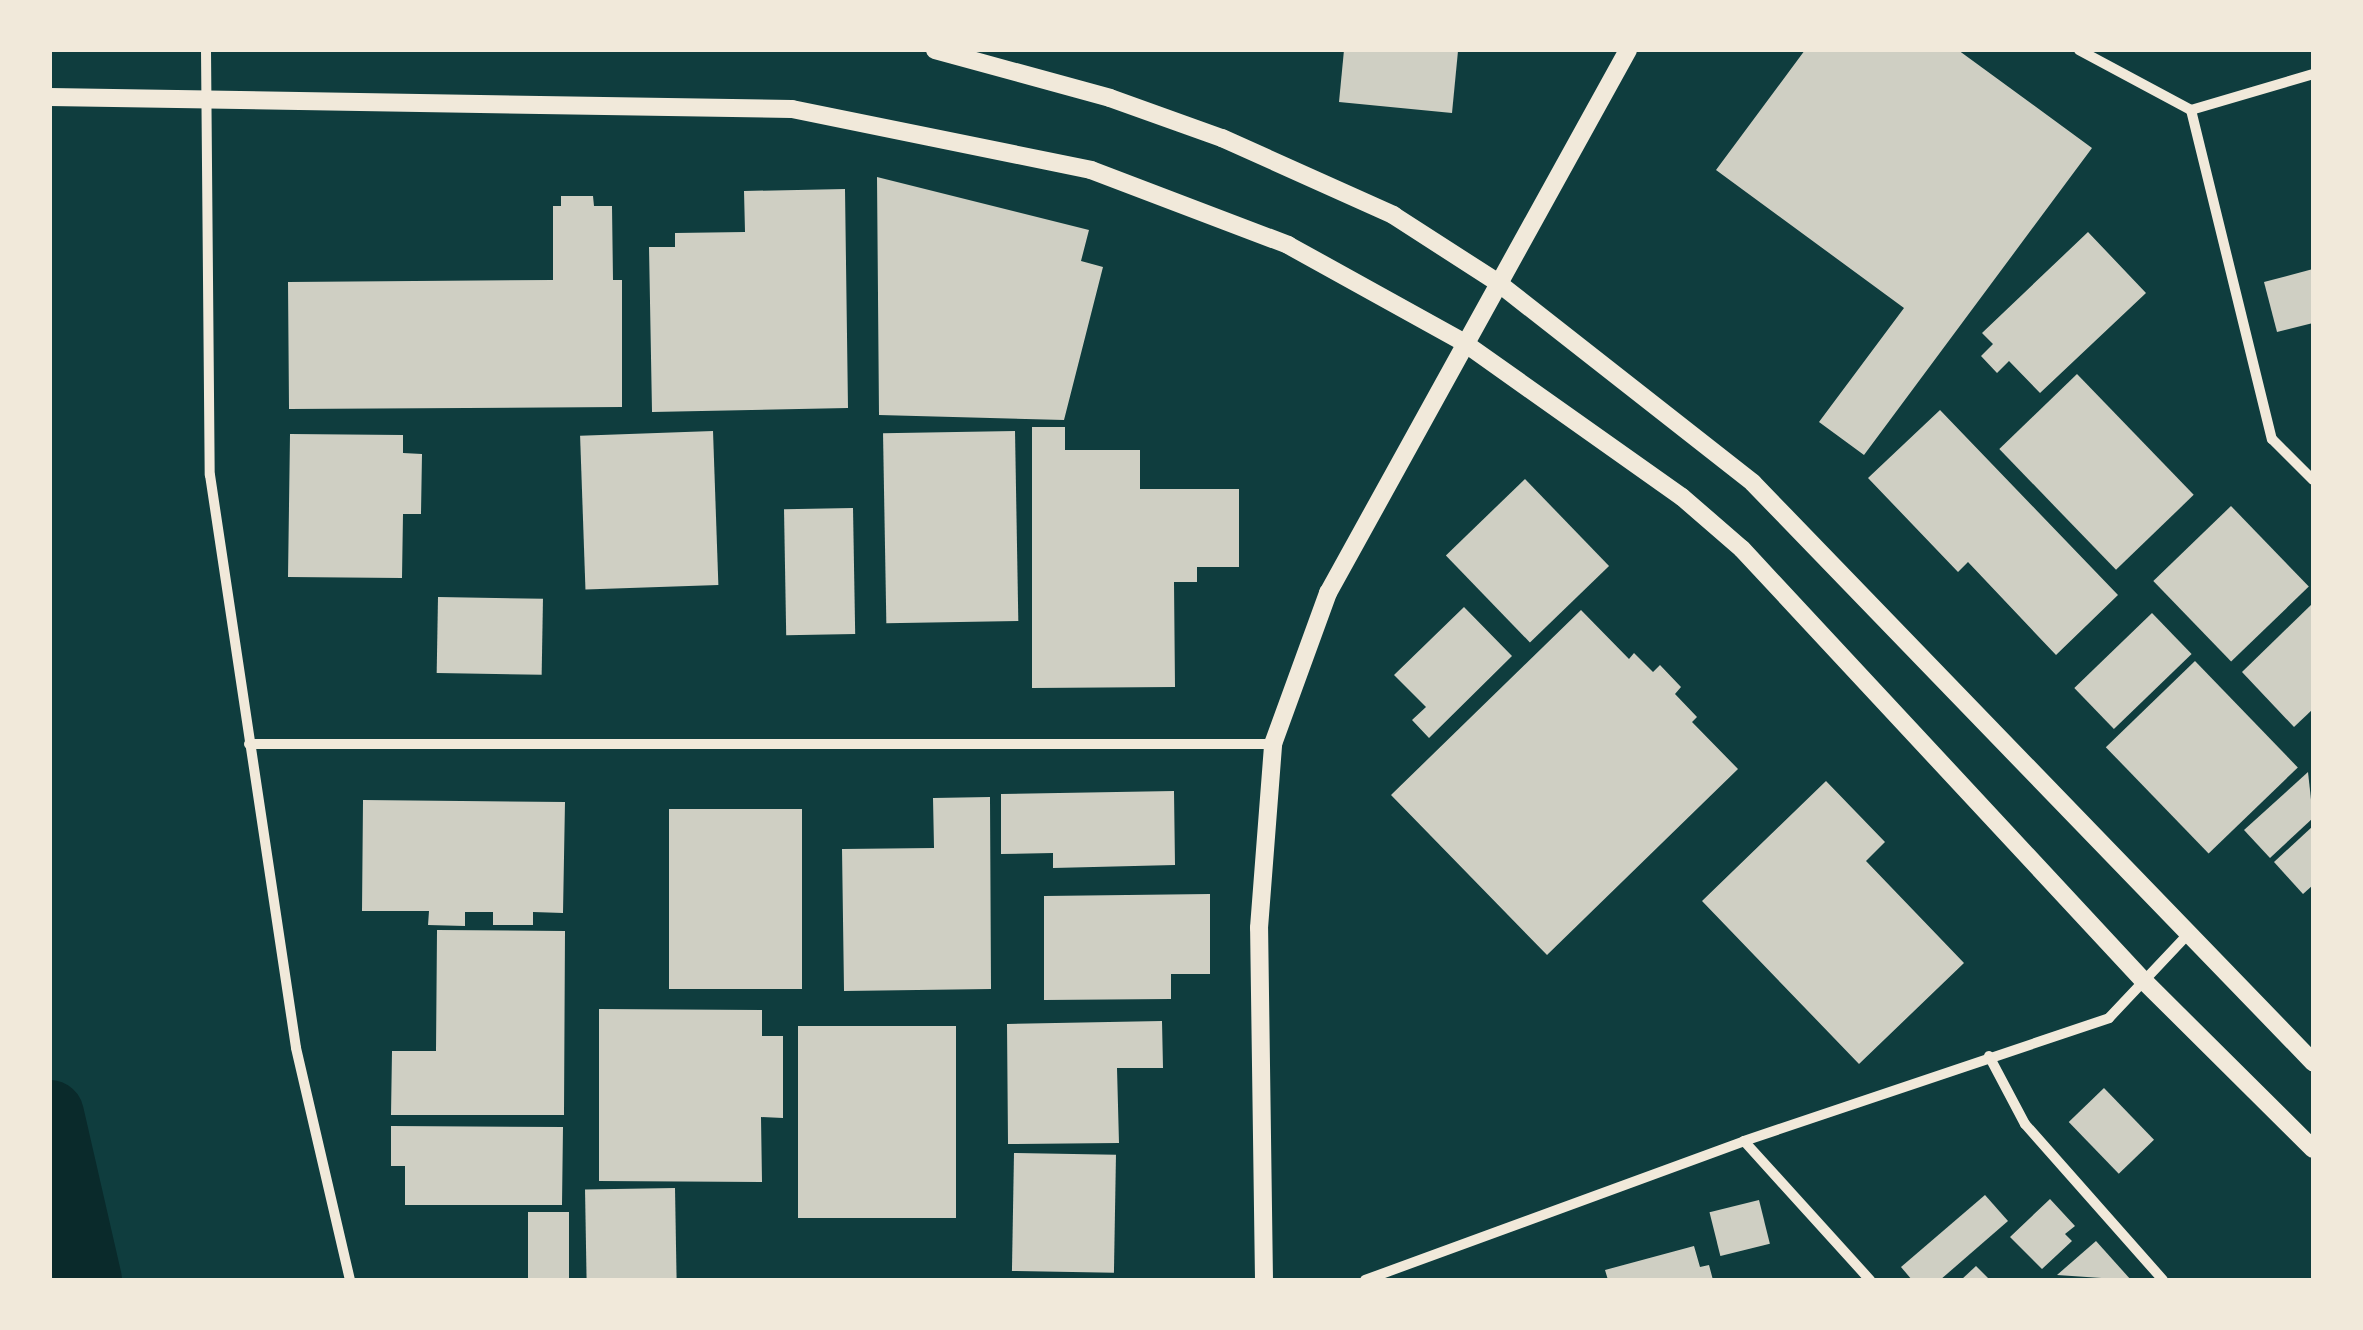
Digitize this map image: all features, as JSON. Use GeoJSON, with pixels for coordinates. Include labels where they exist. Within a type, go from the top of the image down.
{"type":"FeatureCollection","features":[{"type":"Feature","properties":{"kind":"street"},"geometry":{"type":"LineString","coordinates":[[206,50],[203,99],[210,475],[296,1048],[350,1280]]}},
{"type":"Feature","properties":{"kind":"street"},"geometry":{"type":"LineString","coordinates":[[935,50],[1110,98],[1222,138],[1392,216],[1496,282],[1753,483],[2313,1062]]}},
{"type":"Feature","properties":{"kind":"street"},"geometry":{"type":"LineString","coordinates":[[1264,1280],[1259,928],[1273,744],[1328,593],[1462,342],[1628,50]]}},
{"type":"Feature","properties":{"kind":"street"},"geometry":{"type":"LineString","coordinates":[[2079,50],[2191,110],[2313,74]]}},
{"type":"Feature","properties":{"kind":"street"},"geometry":{"type":"LineString","coordinates":[[50,97],[792,109],[1090,170],[1179,199],[1288,245],[1462,342],[1682,497],[1742,549],[2142,978],[2313,1149]]}},
{"type":"Feature","properties":{"kind":"street"},"geometry":{"type":"LineString","coordinates":[[2191,110],[2272,438],[2313,480]]}},
{"type":"Feature","properties":{"kind":"street"},"geometry":{"type":"LineString","coordinates":[[249,744],[1273,744]]}},
{"type":"Feature","properties":{"kind":"street"},"geometry":{"type":"LineString","coordinates":[[1365,1280],[1744,1141],[2109,1018],[2142,978],[2190,933]]}},
{"type":"Feature","properties":{"kind":"street"},"geometry":{"type":"LineString","coordinates":[[1988,1056],[2025,1124],[2164,1280]]}},
{"type":"Feature","properties":{"kind":"street"},"geometry":{"type":"LineString","coordinates":[[1744,1141],[1870,1280]]}},
{"type":"Feature","properties":{"kind":"building"},"geometry":{"type":"Polygon","coordinates":[[[1344,50],[1458,51],[1452,113],[1339,102],[1344,50]]]}},
{"type":"Feature","properties":{"kind":"building"},"geometry":{"type":"Polygon","coordinates":[[[1805,50],[1958,50],[2092,148],[1864,455],[1819,422],[1904,308],[1716,170],[1805,50]]]}},
{"type":"Feature","properties":{"kind":"building"},"geometry":{"type":"Polygon","coordinates":[[[877,177],[1089,230],[1081,261],[1103,267],[1064,420],[879,415],[877,177]]]}},
{"type":"Feature","properties":{"kind":"building"},"geometry":{"type":"Polygon","coordinates":[[[845,189],[848,408],[652,412],[649,247],[675,247],[675,233],[745,232],[744,191],[845,189]]]}},
{"type":"Feature","properties":{"kind":"building"},"geometry":{"type":"Polygon","coordinates":[[[561,196],[593,196],[594,206],[612,206],[613,280],[622,280],[622,407],[289,409],[288,282],[553,280],[553,206],[561,206],[561,196]]]}},
{"type":"Feature","properties":{"kind":"building"},"geometry":{"type":"Polygon","coordinates":[[[2088,232],[2146,293],[2040,393],[2009,361],[1997,373],[1981,356],[1993,344],[1982,333],[2088,232]]]}},
{"type":"Feature","properties":{"kind":"building"},"geometry":{"type":"Polygon","coordinates":[[[2313,269],[2313,323],[2277,332],[2264,282],[2313,269]]]}},
{"type":"Feature","properties":{"kind":"building"},"geometry":{"type":"Polygon","coordinates":[[[2077,374],[2194,495],[2116,570],[1999,449],[2077,374]]]}},
{"type":"Feature","properties":{"kind":"building"},"geometry":{"type":"Polygon","coordinates":[[[1940,410],[2118,595],[2056,655],[1968,562],[1958,572],[1868,478],[1940,410]]]}},
{"type":"Feature","properties":{"kind":"building"},"geometry":{"type":"Polygon","coordinates":[[[1032,427],[1065,427],[1065,450],[1140,450],[1140,489],[1239,489],[1239,567],[1197,567],[1197,582],[1174,582],[1175,687],[1032,688],[1032,427]]]}},
{"type":"Feature","properties":{"kind":"building"},"geometry":{"type":"Polygon","coordinates":[[[713,431],[718,585],[585,590],[580,436],[713,431]]]}},
{"type":"Feature","properties":{"kind":"building"},"geometry":{"type":"Polygon","coordinates":[[[1015,431],[1018,621],[886,623],[883,433],[1015,431]]]}},
{"type":"Feature","properties":{"kind":"building"},"geometry":{"type":"Polygon","coordinates":[[[290,434],[403,435],[403,453],[422,454],[421,514],[403,514],[402,578],[288,577],[290,434]]]}},
{"type":"Feature","properties":{"kind":"building"},"geometry":{"type":"Polygon","coordinates":[[[1525,479],[1609,566],[1530,642],[1446,555],[1525,479]]]}},
{"type":"Feature","properties":{"kind":"building"},"geometry":{"type":"Polygon","coordinates":[[[2231,506],[2309,587],[2231,662],[2153,581],[2231,506]]]}},
{"type":"Feature","properties":{"kind":"building"},"geometry":{"type":"Polygon","coordinates":[[[853,508],[855,634],[786,635],[784,509],[853,508]]]}},
{"type":"Feature","properties":{"kind":"building"},"geometry":{"type":"Polygon","coordinates":[[[438,597],[543,599],[542,675],[437,673],[438,597]]]}},
{"type":"Feature","properties":{"kind":"building"},"geometry":{"type":"Polygon","coordinates":[[[2313,603],[2313,709],[2294,727],[2242,672],[2313,603]]]}},
{"type":"Feature","properties":{"kind":"building"},"geometry":{"type":"Polygon","coordinates":[[[1464,607],[1512,656],[1429,738],[1412,720],[1426,707],[1394,675],[1464,607]]]}},
{"type":"Feature","properties":{"kind":"building"},"geometry":{"type":"Polygon","coordinates":[[[1581,610],[1629,659],[1634,653],[1653,672],[1660,665],[1681,687],[1675,694],[1697,717],[1692,722],[1738,769],[1547,955],[1391,795],[1581,610]]]}},
{"type":"Feature","properties":{"kind":"building"},"geometry":{"type":"Polygon","coordinates":[[[2152,613],[2192,654],[2114,729],[2074,688],[2152,613]]]}},
{"type":"Feature","properties":{"kind":"building"},"geometry":{"type":"Polygon","coordinates":[[[2195,661],[2298,767],[2209,854],[2106,747],[2195,661]]]}},
{"type":"Feature","properties":{"kind":"building"},"geometry":{"type":"Polygon","coordinates":[[[2308,772],[2313,818],[2270,858],[2244,830],[2308,772]]]}},
{"type":"Feature","properties":{"kind":"building"},"geometry":{"type":"Polygon","coordinates":[[[1826,781],[1885,842],[1866,861],[1964,963],[1859,1064],[1702,901],[1826,781]]]}},
{"type":"Feature","properties":{"kind":"building"},"geometry":{"type":"Polygon","coordinates":[[[1174,791],[1175,865],[1053,868],[1053,853],[1001,854],[1001,794],[1174,791]]]}},
{"type":"Feature","properties":{"kind":"building"},"geometry":{"type":"Polygon","coordinates":[[[990,797],[991,989],[844,991],[842,849],[934,848],[933,798],[990,797]]]}},
{"type":"Feature","properties":{"kind":"building"},"geometry":{"type":"Polygon","coordinates":[[[363,800],[565,802],[563,913],[533,912],[533,925],[493,925],[493,912],[465,912],[465,926],[428,925],[429,911],[362,911],[363,800]]]}},
{"type":"Feature","properties":{"kind":"building"},"geometry":{"type":"Polygon","coordinates":[[[669,809],[802,809],[802,989],[669,989],[669,809]]]}},
{"type":"Feature","properties":{"kind":"building"},"geometry":{"type":"Polygon","coordinates":[[[2313,826],[2313,885],[2303,894],[2274,862],[2313,826]]]}},
{"type":"Feature","properties":{"kind":"building"},"geometry":{"type":"Polygon","coordinates":[[[1210,894],[1210,974],[1171,974],[1171,999],[1044,1000],[1044,896],[1210,894]]]}},
{"type":"Feature","properties":{"kind":"building"},"geometry":{"type":"Polygon","coordinates":[[[437,930],[565,931],[564,1115],[391,1115],[392,1051],[436,1051],[437,930]]]}},
{"type":"Feature","properties":{"kind":"building"},"geometry":{"type":"Polygon","coordinates":[[[599,1009],[762,1010],[762,1036],[783,1036],[783,1118],[761,1117],[762,1182],[599,1181],[599,1009]]]}},
{"type":"Feature","properties":{"kind":"building"},"geometry":{"type":"Polygon","coordinates":[[[1162,1021],[1163,1068],[1117,1068],[1119,1143],[1008,1144],[1007,1024],[1162,1021]]]}},
{"type":"Feature","properties":{"kind":"building"},"geometry":{"type":"Polygon","coordinates":[[[798,1026],[956,1026],[956,1218],[798,1218],[798,1026]]]}},
{"type":"Feature","properties":{"kind":"building"},"geometry":{"type":"Polygon","coordinates":[[[2104,1088],[2154,1140],[2119,1174],[2069,1122],[2104,1088]]]}},
{"type":"Feature","properties":{"kind":"building"},"geometry":{"type":"Polygon","coordinates":[[[391,1126],[563,1127],[562,1205],[405,1205],[405,1166],[391,1166],[391,1126]]]}},
{"type":"Feature","properties":{"kind":"building"},"geometry":{"type":"Polygon","coordinates":[[[1014,1153],[1116,1155],[1114,1273],[1012,1271],[1014,1153]]]}},
{"type":"Feature","properties":{"kind":"building"},"geometry":{"type":"Polygon","coordinates":[[[675,1188],[677,1280],[587,1280],[585,1190],[675,1188]]]}},
{"type":"Feature","properties":{"kind":"building"},"geometry":{"type":"Polygon","coordinates":[[[1985,1195],[2008,1221],[1940,1280],[1912,1280],[1901,1267],[1985,1195]]]}},
{"type":"Feature","properties":{"kind":"building"},"geometry":{"type":"Polygon","coordinates":[[[2050,1199],[2075,1226],[2065,1234],[2072,1241],[2042,1269],[2010,1237],[2050,1199]]]}},
{"type":"Feature","properties":{"kind":"building"},"geometry":{"type":"Polygon","coordinates":[[[1759,1200],[1770,1244],[1720,1256],[1710,1212],[1759,1200]]]}},
{"type":"Feature","properties":{"kind":"building"},"geometry":{"type":"Polygon","coordinates":[[[528,1212],[569,1212],[569,1280],[528,1280],[528,1212]]]}},
{"type":"Feature","properties":{"kind":"building"},"geometry":{"type":"Polygon","coordinates":[[[2096,1241],[2131,1280],[2057,1275],[2096,1241]]]}},
{"type":"Feature","properties":{"kind":"building"},"geometry":{"type":"Polygon","coordinates":[[[1694,1246],[1700,1267],[1709,1265],[1713,1280],[1608,1280],[1605,1270],[1694,1246]]]}},
{"type":"Feature","properties":{"kind":"building"},"geometry":{"type":"Polygon","coordinates":[[[1976,1266],[1990,1280],[1961,1280],[1976,1266]]]}},
{"type":"Feature","properties":{"kind":"waterway"},"geometry":{"type":"LineString","coordinates":[[50,1114],[88,1280]]}}]}
